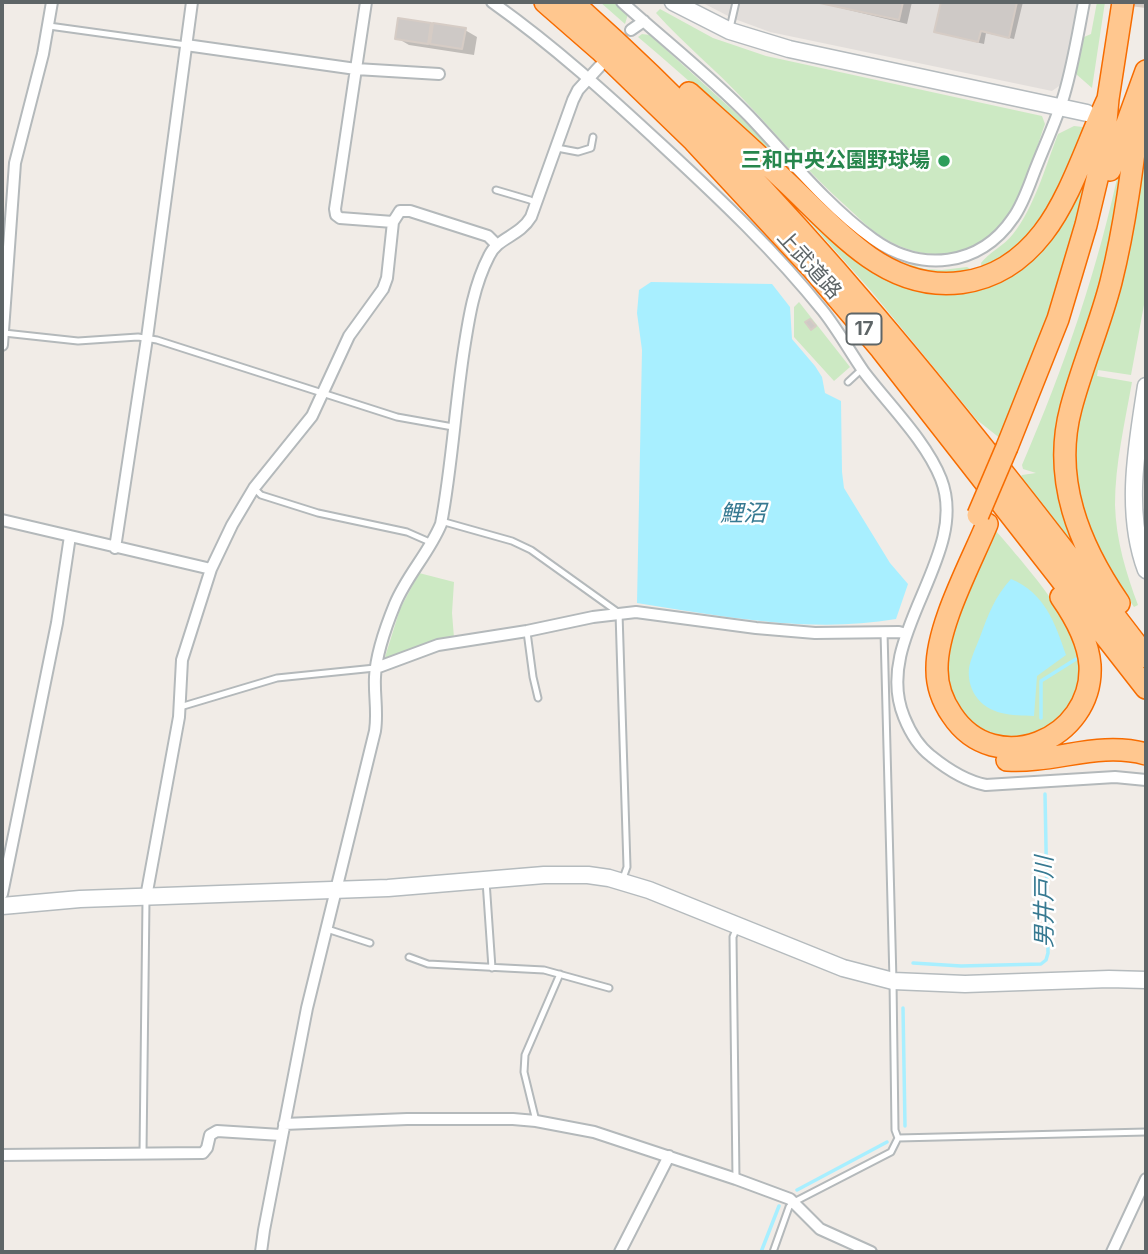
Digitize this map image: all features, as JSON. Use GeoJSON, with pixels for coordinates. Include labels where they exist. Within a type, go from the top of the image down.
{"type":"FeatureCollection","features":[{"type":"Feature","properties":{"kind":"highway","name":"上武道路"},"geometry":{"type":"LineString","coordinates":[[545,2],[600,50],[694,141],[849,310],[1146,688]]}},
{"type":"Feature","properties":{"kind":"highway","name":"上武道路"},"geometry":{"type":"LineString","coordinates":[[577,2],[694,117],[818,247],[965,425],[1146,657]]}},
{"type":"Feature","properties":{"kind":"highway"},"geometry":{"type":"LineString","coordinates":[[577,2],[739,138],[850,242],[877,262],[906,276],[930,283],[958,283],[984,277],[1007,267],[1031,247],[1044,232],[1058,208],[1108,99]]}},
{"type":"Feature","properties":{"kind":"highway"},"geometry":{"type":"LineString","coordinates":[[1011,452],[1073,270],[1103,154],[1108,99],[1123,2]]}},
{"type":"Feature","properties":{"kind":"highway"},"geometry":{"type":"LineString","coordinates":[[1144,79],[1114,154],[1085,271],[1070,318],[982,519],[938,610],[926,646],[925,691],[944,728],[966,748],[993,758],[1008,761],[1036,760],[1102,749],[1131,750],[1146,754]]}},
{"type":"Feature","properties":{"kind":"highway"},"geometry":{"type":"LineString","coordinates":[[1144,79],[1129,196],[1117,257],[1103,311],[1070,411],[1065,455],[1069,499],[1081,538],[1117,599],[1146,639]]}},
{"type":"Feature","properties":{"kind":"highway"},"geometry":{"type":"LineString","coordinates":[[947,433],[1005,525],[1064,600],[1085,641],[1090,664],[1085,699],[1076,714],[1057,734],[1027,747],[999,746],[975,737],[956,721],[938,685],[938,656],[946,623],[982,519]]}},
{"type":"Feature","properties":{"kind":"street"},"geometry":{"type":"LineString","coordinates":[[2,345],[15,163],[49,26],[52,2]]}},
{"type":"Feature","properties":{"kind":"street"},"geometry":{"type":"LineString","coordinates":[[115,548],[147,338],[192,2]]}},
{"type":"Feature","properties":{"kind":"street"},"geometry":{"type":"LineString","coordinates":[[366,2],[335,209],[340,218],[393,222]]}},
{"type":"Feature","properties":{"kind":"street"},"geometry":{"type":"LineString","coordinates":[[492,2],[589,77],[710,190],[787,267],[831,321],[862,369],[928,455],[944,488],[945,516],[940,547],[906,634],[898,661],[897,677],[905,720],[925,752],[967,780],[986,785],[1008,786],[1115,777],[1146,780]]}},
{"type":"Feature","properties":{"kind":"street"},"geometry":{"type":"LineString","coordinates":[[622,2],[737,104],[812,184],[861,230],[887,248],[918,259],[949,261],[971,255],[988,245],[1008,225],[1027,190],[1060,108],[1084,2]]}},
{"type":"Feature","properties":{"kind":"street"},"geometry":{"type":"LineString","coordinates":[[673,2],[730,31],[789,49],[1087,113]]}},
{"type":"Feature","properties":{"kind":"street"},"geometry":{"type":"LineString","coordinates":[[631,30],[644,21]]}},
{"type":"Feature","properties":{"kind":"street"},"geometry":{"type":"LineString","coordinates":[[186,45],[356,69],[439,74]]}},
{"type":"Feature","properties":{"kind":"street"},"geometry":{"type":"LineString","coordinates":[[261,1252],[307,1008],[375,731],[376,668],[387,625],[401,591],[432,543],[441,521],[473,302],[490,253],[525,226],[537,204],[573,100],[600,66]]}},
{"type":"Feature","properties":{"kind":"street"},"geometry":{"type":"LineString","coordinates":[[146,897],[180,707],[182,660],[211,569],[254,488],[312,416],[349,336],[386,283],[393,222],[400,211],[410,211],[488,236],[497,245]]}},
{"type":"Feature","properties":{"kind":"street"},"geometry":{"type":"LineString","coordinates":[[1146,386],[1134,506],[1137,534],[1146,570]]}},
{"type":"Feature","properties":{"kind":"street"},"geometry":{"type":"LineString","coordinates":[[2,520],[211,569]]}},
{"type":"Feature","properties":{"kind":"street"},"geometry":{"type":"LineString","coordinates":[[2,894],[57,623],[70,536]]}},
{"type":"Feature","properties":{"kind":"street"},"geometry":{"type":"LineString","coordinates":[[376,668],[438,645],[527,631],[619,612],[803,632],[906,634]]}},
{"type":"Feature","properties":{"kind":"street"},"geometry":{"type":"LineString","coordinates":[[2,906],[336,890],[570,874],[622,881],[843,968],[893,981],[965,984],[1146,980]]}},
{"type":"Feature","properties":{"kind":"street"},"geometry":{"type":"LineString","coordinates":[[2,1155],[202,1153],[207,1148],[210,1135],[217,1131],[283,1130],[475,1118],[536,1121],[594,1132],[736,1179],[794,1202],[820,1229],[871,1252]]}},
{"type":"Feature","properties":{"kind":"street"},"geometry":{"type":"LineString","coordinates":[[620,1252],[670,1156]]}},
{"type":"Feature","properties":{"kind":"street"},"geometry":{"type":"LineString","coordinates":[[1112,1252],[1146,1179]]}},
{"type":"Feature","properties":{"kind":"lane"},"geometry":{"type":"LineString","coordinates":[[730,31],[736,2]]}},
{"type":"Feature","properties":{"kind":"lane"},"geometry":{"type":"LineString","coordinates":[[49,26],[186,45]]}},
{"type":"Feature","properties":{"kind":"lane"},"geometry":{"type":"LineString","coordinates":[[556,148],[586,151],[591,148],[593,137]]}},
{"type":"Feature","properties":{"kind":"lane"},"geometry":{"type":"LineString","coordinates":[[496,190],[537,204]]}},
{"type":"Feature","properties":{"kind":"lane"},"geometry":{"type":"LineString","coordinates":[[3,332],[78,341],[147,338],[323,391],[397,417],[453,427]]}},
{"type":"Feature","properties":{"kind":"lane"},"geometry":{"type":"LineString","coordinates":[[848,382],[862,369]]}},
{"type":"Feature","properties":{"kind":"lane"},"geometry":{"type":"LineString","coordinates":[[254,488],[261,495],[307,509],[407,532],[432,543]]}},
{"type":"Feature","properties":{"kind":"lane"},"geometry":{"type":"LineString","coordinates":[[441,521],[512,541],[531,550],[619,612],[627,867],[622,881]]}},
{"type":"Feature","properties":{"kind":"lane"},"geometry":{"type":"LineString","coordinates":[[527,631],[538,698]]}},
{"type":"Feature","properties":{"kind":"lane"},"geometry":{"type":"LineString","coordinates":[[773,1252],[789,1207],[794,1202],[891,1152],[898,1138],[895,1130],[884,632]]}},
{"type":"Feature","properties":{"kind":"lane"},"geometry":{"type":"LineString","coordinates":[[180,707],[277,678],[376,668]]}},
{"type":"Feature","properties":{"kind":"lane"},"geometry":{"type":"LineString","coordinates":[[486,881],[492,968]]}},
{"type":"Feature","properties":{"kind":"lane"},"geometry":{"type":"LineString","coordinates":[[143,1153],[146,897]]}},
{"type":"Feature","properties":{"kind":"lane"},"geometry":{"type":"LineString","coordinates":[[736,1179],[733,937],[738,926]]}},
{"type":"Feature","properties":{"kind":"lane"},"geometry":{"type":"LineString","coordinates":[[326,929],[370,943]]}},
{"type":"Feature","properties":{"kind":"lane"},"geometry":{"type":"LineString","coordinates":[[409,957],[428,964],[544,971],[609,988]]}},
{"type":"Feature","properties":{"kind":"lane"},"geometry":{"type":"LineString","coordinates":[[536,1121],[523,1065],[561,974]]}},
{"type":"Feature","properties":{"kind":"lane"},"geometry":{"type":"LineString","coordinates":[[898,1138],[1146,1132]]}},
{"type":"Feature","properties":{"kind":"shaded area"},"geometry":{"type":"Polygon","coordinates":[[[701,2],[1078,2],[1062,84],[1052,91],[770,32],[732,18],[701,2]]]}},
{"type":"Feature","properties":{"kind":"green space"},"geometry":{"type":"Polygon","coordinates":[[[600,2],[615,2],[628,14],[625,24],[600,2]]]}},
{"type":"Feature","properties":{"kind":"green space"},"geometry":{"type":"Polygon","coordinates":[[[1097,2],[1105,2],[1092,88],[1076,74],[1084,37],[1091,34],[1097,2]]]}},
{"type":"Feature","properties":{"kind":"green space"},"geometry":{"type":"Polygon","coordinates":[[[660,9],[713,38],[766,56],[1042,116],[1045,124],[1025,182],[1012,210],[993,234],[981,243],[954,253],[911,250],[884,238],[865,224],[820,181],[656,13],[660,9]]]}},
{"type":"Feature","properties":{"kind":"green space"},"geometry":{"type":"Polygon","coordinates":[[[642,34],[650,35],[738,115],[826,203],[878,248],[902,262],[925,269],[967,267],[974,271],[946,273],[918,270],[885,257],[870,247],[638,37],[642,34]]]}},
{"type":"Feature","properties":{"kind":"green space"},"geometry":{"type":"Polygon","coordinates":[[[1074,126],[1083,127],[1073,160],[1048,210],[1017,249],[982,268],[981,263],[1009,238],[1027,212],[1058,134],[1074,126]]]}},
{"type":"Feature","properties":{"kind":"green space"},"geometry":{"type":"Polygon","coordinates":[[[1144,142],[1146,294],[1131,375],[1098,370],[1097,376],[1132,382],[1119,459],[1115,505],[1122,556],[1138,605],[1134,607],[1103,562],[1077,499],[1074,444],[1085,389],[1110,322],[1124,270],[1144,142]]]}},
{"type":"Feature","properties":{"kind":"green space"},"geometry":{"type":"Polygon","coordinates":[[[1094,153],[1059,285],[1001,439],[977,420],[872,292],[784,193],[860,258],[993,283],[1094,153]]]}},
{"type":"Feature","properties":{"kind":"green space"},"geometry":{"type":"Polygon","coordinates":[[[1121,160],[1126,160],[1118,229],[1069,395],[1081,557],[1020,478],[1022,475],[1036,473],[1023,469],[1022,465],[1053,390],[1079,315],[1121,160]]]}},
{"type":"Feature","properties":{"kind":"green space"},"geometry":{"type":"Polygon","coordinates":[[[799,302],[850,367],[834,381],[794,337],[794,307],[799,302]]]}},
{"type":"Feature","properties":{"kind":"green space"},"geometry":{"type":"Polygon","coordinates":[[[996,531],[1056,606],[1079,653],[1078,687],[1065,713],[1043,730],[1017,737],[991,733],[968,720],[952,695],[948,659],[959,609],[996,531]]]}},
{"type":"Feature","properties":{"kind":"green space"},"geometry":{"type":"Polygon","coordinates":[[[419,573],[454,582],[454,638],[420,646],[388,659],[385,657],[400,609],[419,573]]]}},
{"type":"Feature","properties":{"kind":"water","name":"鯉沼"},"geometry":{"type":"Polygon","coordinates":[[[651,282],[772,284],[790,307],[792,339],[822,377],[825,393],[841,401],[844,488],[890,563],[908,584],[896,619],[831,625],[798,624],[733,618],[637,603],[642,350],[637,313],[639,290],[651,282]]]}},
{"type":"Feature","properties":{"kind":"water"},"geometry":{"type":"Polygon","coordinates":[[[1011,579],[1032,592],[1047,610],[1066,655],[1037,676],[1034,716],[994,711],[975,695],[969,679],[971,660],[989,613],[1011,579]]]}},
{"type":"Feature","properties":{"kind":"building"},"geometry":{"type":"Polygon","coordinates":[[[815,2],[903,2],[899,20],[815,2]]]}},
{"type":"Feature","properties":{"kind":"building"},"geometry":{"type":"Polygon","coordinates":[[[941,2],[1017,2],[1009,38],[981,31],[978,42],[934,32],[941,2]]]}},
{"type":"Feature","properties":{"kind":"building"},"geometry":{"type":"Polygon","coordinates":[[[1106,2],[1146,2],[1146,7],[1106,2]]]}},
{"type":"Feature","properties":{"kind":"building"},"geometry":{"type":"Polygon","coordinates":[[[398,18],[431,23],[428,44],[395,39],[398,18]]]}},
{"type":"Feature","properties":{"kind":"building"},"geometry":{"type":"Polygon","coordinates":[[[433,23],[466,28],[462,49],[430,44],[433,23]]]}},
{"type":"Feature","properties":{"kind":"building"},"geometry":{"type":"Polygon","coordinates":[[[810,319],[816,326],[811,330],[805,322],[810,319]]]}},
{"type":"Feature","properties":{"kind":"waterway","name":"男井戸川"},"geometry":{"type":"LineString","coordinates":[[1041,718],[1041,681],[1076,659]]}},
{"type":"Feature","properties":{"kind":"waterway","name":"男井戸川"},"geometry":{"type":"LineString","coordinates":[[913,963],[961,966],[1041,964],[1046,960],[1045,794]]}},
{"type":"Feature","properties":{"kind":"waterway","name":"男井戸川"},"geometry":{"type":"LineString","coordinates":[[903,1008],[905,1126]]}},
{"type":"Feature","properties":{"kind":"waterway","name":"男井戸川"},"geometry":{"type":"LineString","coordinates":[[797,1190],[887,1142]]}},
{"type":"Feature","properties":{"kind":"waterway","name":"男井戸川"},"geometry":{"type":"LineString","coordinates":[[761,1252],[779,1206]]}},
{"type":"Feature","properties":{"kind":"place","name":"三和中央公園野球場"},"geometry":{"type":"Point","coordinates":[944,161]}}]}
